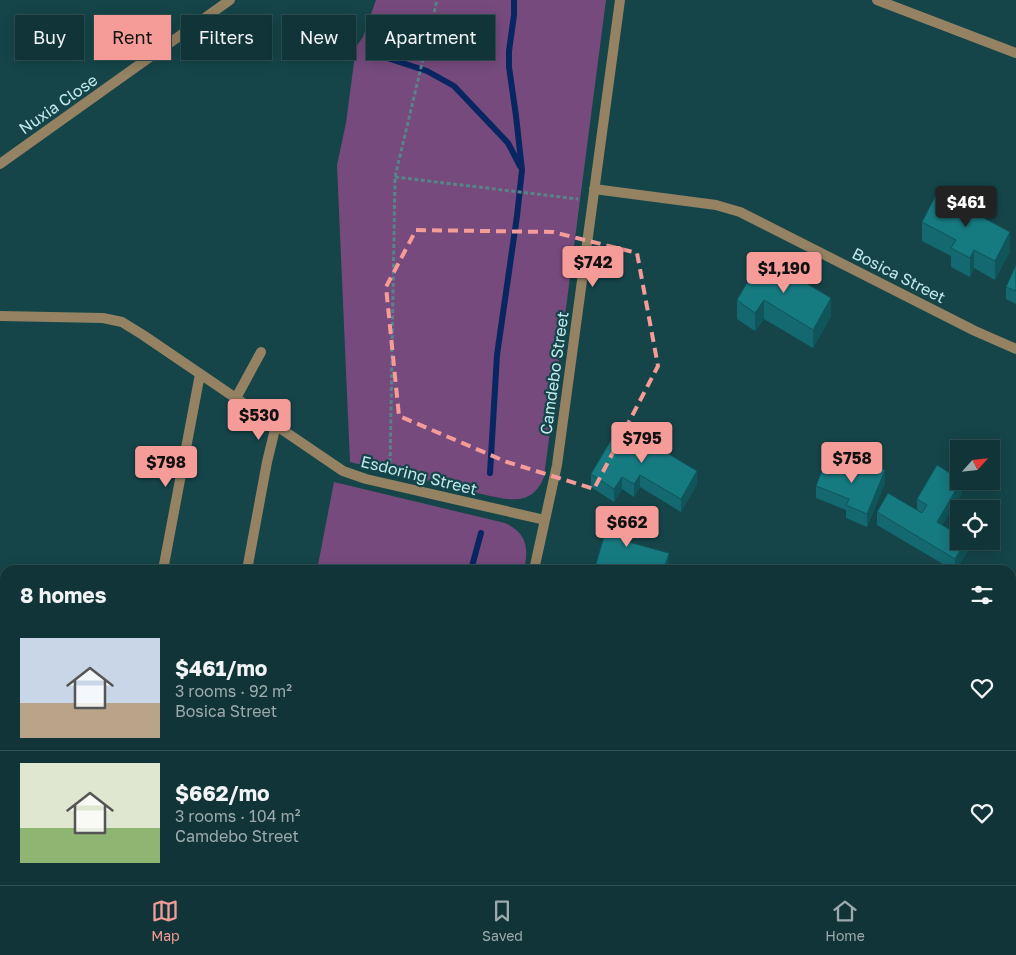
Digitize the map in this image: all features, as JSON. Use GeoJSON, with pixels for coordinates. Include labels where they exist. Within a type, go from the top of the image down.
{"type":"FeatureCollection","features":[{"type":"Feature","properties":{"kind":"street","name":"Nuxia Close"},"geometry":{"type":"LineString","coordinates":[[0,164],[230,0]]}},
{"type":"Feature","properties":{"kind":"street","name":"Camdebo Street"},"geometry":{"type":"LineString","coordinates":[[535,565],[556,465],[620,0]]}},
{"type":"Feature","properties":{"kind":"street"},"geometry":{"type":"LineString","coordinates":[[877,0],[1016,53]]}},
{"type":"Feature","properties":{"kind":"street","name":"Bosica Street"},"geometry":{"type":"LineString","coordinates":[[594,189],[716,205],[740,212],[975,331],[1016,349]]}},
{"type":"Feature","properties":{"kind":"street","name":"Esdoring Street"},"geometry":{"type":"LineString","coordinates":[[0,316],[70,316],[103,318],[122,322],[343,471],[390,485],[545,520]]}},
{"type":"Feature","properties":{"kind":"street"},"geometry":{"type":"LineString","coordinates":[[236,398],[261,352]]}},
{"type":"Feature","properties":{"kind":"street"},"geometry":{"type":"LineString","coordinates":[[164,565],[200,374]]}},
{"type":"Feature","properties":{"kind":"street"},"geometry":{"type":"LineString","coordinates":[[248,565],[267,462],[276,425]]}},
{"type":"Feature","properties":{"kind":"path"},"geometry":{"type":"LineString","coordinates":[[390,485],[394,177],[437,0]]}},
{"type":"Feature","properties":{"kind":"path"},"geometry":{"type":"LineString","coordinates":[[394,177],[593,201]]}},
{"type":"Feature","properties":{"kind":"highlighted area"},"geometry":{"type":"Polygon","coordinates":[[[416,230],[553,232],[637,253],[658,366],[594,489],[507,462],[399,416],[386,287],[416,230]]]}},
{"type":"Feature","properties":{"kind":"shaded area"},"geometry":{"type":"Polygon","coordinates":[[[376,0],[606,0],[544,477],[540,486],[534,492],[522,498],[507,499],[490,496],[350,462],[337,165],[346,123],[354,60],[356,60],[356,47],[366,28],[366,60],[495,60],[495,15],[371,15],[376,0]]]}},
{"type":"Feature","properties":{"kind":"shaded area"},"geometry":{"type":"Polygon","coordinates":[[[334,482],[505,523],[518,531],[525,542],[526,548],[525,565],[318,565],[334,482]]]}},
{"type":"Feature","properties":{"kind":"building"},"geometry":{"type":"Polygon","coordinates":[[[937,193],[1010,232],[995,261],[974,250],[970,258],[951,248],[956,240],[922,222],[937,193]]]}},
{"type":"Feature","properties":{"kind":"building"},"geometry":{"type":"Polygon","coordinates":[[[762,257],[831,298],[813,330],[764,300],[755,313],[737,300],[762,257]]]}},
{"type":"Feature","properties":{"kind":"building"},"geometry":{"type":"Polygon","coordinates":[[[1016,265],[1016,291],[1006,287],[1016,265]]]}},
{"type":"Feature","properties":{"kind":"building"},"geometry":{"type":"Polygon","coordinates":[[[620,425],[697,471],[681,499],[640,475],[634,484],[622,477],[614,489],[591,474],[620,425]]]}},
{"type":"Feature","properties":{"kind":"building"},"geometry":{"type":"Polygon","coordinates":[[[826,460],[859,473],[864,461],[885,470],[867,514],[846,505],[849,499],[816,486],[826,460]]]}},
{"type":"Feature","properties":{"kind":"building"},"geometry":{"type":"Polygon","coordinates":[[[937,465],[950,473],[950,490],[956,490],[937,522],[950,530],[950,550],[960,550],[955,559],[877,512],[888,493],[922,513],[927,505],[917,499],[937,465]]]}},
{"type":"Feature","properties":{"kind":"building"},"geometry":{"type":"Polygon","coordinates":[[[612,509],[635,515],[628,542],[669,553],[665,565],[596,564],[612,509]]]}},
{"type":"Feature","properties":{"kind":"waterway"},"geometry":{"type":"LineString","coordinates":[[490,473],[497,355],[522,170],[509,67],[514,0]]}},
{"type":"Feature","properties":{"kind":"waterway"},"geometry":{"type":"LineString","coordinates":[[393,60],[427,71],[454,86],[508,143],[520,166]]}},
{"type":"Feature","properties":{"kind":"waterway"},"geometry":{"type":"LineString","coordinates":[[472,565],[481,533]]}}]}
